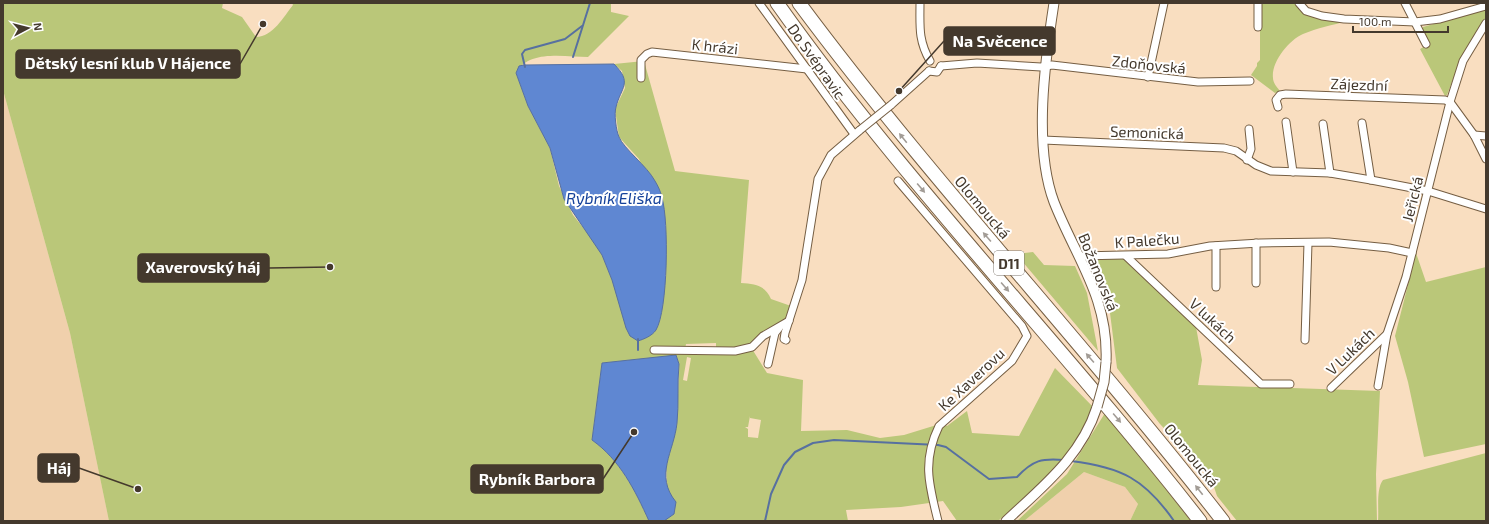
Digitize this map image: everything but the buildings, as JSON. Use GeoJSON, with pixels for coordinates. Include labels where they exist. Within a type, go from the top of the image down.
{"type":"FeatureCollection","features":[{"type":"Feature","properties":{"kind":"highway","name":"D11"},"geometry":{"type":"LineString","coordinates":[[777,3],[832,78],[891,152],[1081,374],[1200,521]]}},
{"type":"Feature","properties":{"kind":"highway","name":"Olomoucká"},"geometry":{"type":"LineString","coordinates":[[799,3],[904,140],[1134,410],[1223,521]]}},
{"type":"Feature","properties":{"kind":"street","name":"Do Svépravic"},"geometry":{"type":"LineString","coordinates":[[759,3],[807,69],[857,132]]}},
{"type":"Feature","properties":{"kind":"street"},"geometry":{"type":"LineString","coordinates":[[920,3],[920,39],[923,49],[930,61]]}},
{"type":"Feature","properties":{"kind":"street","name":"Božanovská"},"geometry":{"type":"LineString","coordinates":[[1006,521],[1069,460],[1089,428],[1097,407],[1104,382],[1106,362],[1104,321],[1094,288],[1054,201],[1046,166],[1043,140],[1047,66],[1054,3]]}},
{"type":"Feature","properties":{"kind":"street"},"geometry":{"type":"LineString","coordinates":[[1148,77],[1164,3]]}},
{"type":"Feature","properties":{"kind":"street"},"geometry":{"type":"LineString","coordinates":[[1258,3],[1258,27]]}},
{"type":"Feature","properties":{"kind":"street"},"geometry":{"type":"LineString","coordinates":[[1299,3],[1306,11],[1322,16],[1344,19],[1415,22],[1440,19],[1486,6]]}},
{"type":"Feature","properties":{"kind":"street"},"geometry":{"type":"LineString","coordinates":[[1405,3],[1426,44]]}},
{"type":"Feature","properties":{"kind":"street","name":"Jeřická"},"geometry":{"type":"LineString","coordinates":[[1378,386],[1387,334],[1406,277],[1450,102],[1463,61],[1486,23]]}},
{"type":"Feature","properties":{"kind":"street","name":"K hrázi"},"geometry":{"type":"LineString","coordinates":[[641,78],[641,61],[647,54],[652,52],[807,69]]}},
{"type":"Feature","properties":{"kind":"street"},"geometry":{"type":"LineString","coordinates":[[786,340],[784,336],[802,280],[818,179],[831,155],[929,71],[937,72],[940,66],[938,61],[930,61]]}},
{"type":"Feature","properties":{"kind":"street"},"geometry":{"type":"LineString","coordinates":[[929,71],[927,66],[930,61]]}},
{"type":"Feature","properties":{"kind":"street","name":"Zdoňovská"},"geometry":{"type":"LineString","coordinates":[[940,66],[977,63],[1047,66],[1198,82],[1250,81]]}},
{"type":"Feature","properties":{"kind":"street","name":"Zájezdní"},"geometry":{"type":"LineString","coordinates":[[1278,107],[1276,100],[1280,96],[1286,94],[1445,100],[1450,102]]}},
{"type":"Feature","properties":{"kind":"street"},"geometry":{"type":"LineString","coordinates":[[1450,102],[1474,135],[1486,159]]}},
{"type":"Feature","properties":{"kind":"street"},"geometry":{"type":"LineString","coordinates":[[1286,122],[1294,172]]}},
{"type":"Feature","properties":{"kind":"street"},"geometry":{"type":"LineString","coordinates":[[1362,123],[1371,180]]}},
{"type":"Feature","properties":{"kind":"street"},"geometry":{"type":"LineString","coordinates":[[1324,124],[1330,173]]}},
{"type":"Feature","properties":{"kind":"street"},"geometry":{"type":"LineString","coordinates":[[1247,160],[1251,149],[1249,129]]}},
{"type":"Feature","properties":{"kind":"street"},"geometry":{"type":"LineString","coordinates":[[1474,135],[1486,136]]}},
{"type":"Feature","properties":{"kind":"street","name":"Semonická"},"geometry":{"type":"LineString","coordinates":[[1043,140],[1224,148],[1236,151],[1247,160],[1263,169],[1330,173],[1371,180],[1428,191],[1486,209]]}},
{"type":"Feature","properties":{"kind":"street","name":"Ke Xaverovu"},"geometry":{"type":"LineString","coordinates":[[898,181],[1022,326],[1027,336],[1012,361],[939,426],[931,445],[928,462],[930,482],[938,521]]}},
{"type":"Feature","properties":{"kind":"street"},"geometry":{"type":"LineString","coordinates":[[1305,340],[1308,243]]}},
{"type":"Feature","properties":{"kind":"street","name":"K Palečku"},"geometry":{"type":"LineString","coordinates":[[1079,256],[1168,254],[1216,246],[1308,243],[1352,244],[1389,248],[1412,253]]}},
{"type":"Feature","properties":{"kind":"street"},"geometry":{"type":"LineString","coordinates":[[1256,244],[1256,283]]}},
{"type":"Feature","properties":{"kind":"street"},"geometry":{"type":"LineString","coordinates":[[1216,246],[1216,287]]}},
{"type":"Feature","properties":{"kind":"street","name":"V lukách"},"geometry":{"type":"LineString","coordinates":[[1126,256],[1261,384],[1290,384]]}},
{"type":"Feature","properties":{"kind":"street"},"geometry":{"type":"LineString","coordinates":[[654,350],[735,351],[752,347],[763,336],[789,321]]}},
{"type":"Feature","properties":{"kind":"street"},"geometry":{"type":"LineString","coordinates":[[768,364],[775,333],[780,326]]}},
{"type":"Feature","properties":{"kind":"street","name":"V Lukách"},"geometry":{"type":"LineString","coordinates":[[1331,388],[1387,334]]}},
{"type":"Feature","properties":{"kind":"shaded area"},"geometry":{"type":"Polygon","coordinates":[[[3,90],[70,333],[109,521],[3,521],[3,90]]]}},
{"type":"Feature","properties":{"kind":"shaded area"},"geometry":{"type":"Polygon","coordinates":[[[1084,472],[1125,487],[1138,504],[1130,521],[1024,521],[1084,472]]]}},
{"type":"Feature","properties":{"kind":"green space"},"geometry":{"type":"Polygon","coordinates":[[[3,3],[223,3],[222,8],[242,17],[256,37],[268,34],[273,30],[293,5],[292,3],[611,3],[611,12],[629,16],[588,57],[538,57],[529,60],[522,65],[516,73],[528,106],[550,148],[559,186],[573,215],[594,241],[602,255],[612,280],[666,280],[666,222],[639,159],[619,137],[615,109],[625,88],[622,71],[614,64],[644,61],[675,171],[749,180],[741,283],[759,286],[769,294],[771,299],[791,306],[786,319],[749,344],[767,373],[803,380],[801,431],[847,430],[880,438],[904,435],[943,423],[947,426],[967,411],[972,433],[1019,436],[1055,368],[1095,409],[1075,445],[1049,476],[998,521],[957,521],[943,501],[901,507],[846,510],[848,521],[664,521],[670,495],[667,488],[666,463],[677,424],[679,364],[676,356],[602,363],[592,440],[619,466],[638,498],[649,521],[109,521],[70,333],[3,90],[3,3]],[[716,343],[686,344],[685,350],[716,350],[716,343]],[[687,357],[683,380],[687,381],[691,358],[687,357]],[[750,416],[748,427],[745,427],[748,429],[748,437],[758,438],[761,420],[750,418],[750,416]]]}},
{"type":"Feature","properties":{"kind":"green space"},"geometry":{"type":"Polygon","coordinates":[[[1260,3],[1295,3],[1304,13],[1316,18],[1347,21],[1319,28],[1303,34],[1287,46],[1278,59],[1273,72],[1275,85],[1280,91],[1275,93],[1251,75],[1260,60],[1260,3]]]}},
{"type":"Feature","properties":{"kind":"green space"},"geometry":{"type":"Polygon","coordinates":[[[1482,10],[1486,11],[1486,17],[1461,58],[1447,95],[1445,96],[1420,49],[1429,44],[1422,29],[1423,27],[1482,10]]]}},
{"type":"Feature","properties":{"kind":"green space"},"geometry":{"type":"Polygon","coordinates":[[[1033,252],[1044,265],[1075,266],[1087,293],[1098,351],[1016,254],[1033,252]]]}},
{"type":"Feature","properties":{"kind":"green space"},"geometry":{"type":"Polygon","coordinates":[[[1416,253],[1426,282],[1486,267],[1486,444],[1424,457],[1408,382],[1395,336],[1416,253]]]}},
{"type":"Feature","properties":{"kind":"green space"},"geometry":{"type":"Polygon","coordinates":[[[1097,259],[1125,259],[1196,327],[1202,360],[1198,385],[1380,391],[1376,474],[1377,521],[1237,521],[1217,496],[1211,478],[1160,424],[1117,368],[1110,313],[1093,268],[1097,259]]]}},
{"type":"Feature","properties":{"kind":"green space"},"geometry":{"type":"Polygon","coordinates":[[[1105,413],[1191,521],[1130,521],[1138,504],[1125,487],[1084,472],[1024,521],[1017,521],[1067,474],[1105,413]]]}},
{"type":"Feature","properties":{"kind":"green space"},"geometry":{"type":"Polygon","coordinates":[[[1486,453],[1486,521],[1378,521],[1379,489],[1383,480],[1486,453]]]}},
{"type":"Feature","properties":{"kind":"water","name":"Rybník Eliška"},"geometry":{"type":"Polygon","coordinates":[[[614,64],[620,70],[624,81],[623,90],[615,110],[618,134],[630,152],[647,169],[657,185],[662,196],[666,226],[665,286],[660,320],[656,330],[652,334],[638,341],[630,336],[626,328],[612,280],[602,255],[564,199],[550,148],[528,106],[516,73],[519,66],[524,65],[614,64]]]}},
{"type":"Feature","properties":{"kind":"water"},"geometry":{"type":"Polygon","coordinates":[[[676,355],[679,364],[677,423],[667,463],[666,482],[676,502],[674,514],[664,521],[649,521],[626,476],[619,466],[592,440],[602,363],[676,355]]]}},
{"type":"Feature","properties":{"kind":"waterway"},"geometry":{"type":"LineString","coordinates":[[573,57],[590,3]]}},
{"type":"Feature","properties":{"kind":"waterway"},"geometry":{"type":"LineString","coordinates":[[525,67],[522,54],[525,50],[565,39],[582,26]]}},
{"type":"Feature","properties":{"kind":"waterway"},"geometry":{"type":"LineString","coordinates":[[638,339],[638,350]]}},
{"type":"Feature","properties":{"kind":"waterway"},"geometry":{"type":"LineString","coordinates":[[765,521],[771,494],[784,465],[795,452],[813,443],[834,440],[938,445],[946,447],[989,479],[1017,477],[1028,467],[1038,461],[1050,459],[1064,460]]}},
{"type":"Feature","properties":{"kind":"waterway"},"geometry":{"type":"LineString","coordinates":[[1071,461],[1104,467],[1130,478],[1142,485],[1153,495],[1174,521]]}},
{"type":"Feature","properties":{"kind":"place","name":"Dětský lesní klub V Hájence"},"geometry":{"type":"Point","coordinates":[263,24]}},
{"type":"Feature","properties":{"kind":"place","name":"Na Svěcence"},"geometry":{"type":"Point","coordinates":[899,91]}},
{"type":"Feature","properties":{"kind":"place","name":"Xaverovský háj"},"geometry":{"type":"Point","coordinates":[330,267]}},
{"type":"Feature","properties":{"kind":"place","name":"Rybník Barbora"},"geometry":{"type":"Point","coordinates":[634,432]}},
{"type":"Feature","properties":{"kind":"place","name":"Háj"},"geometry":{"type":"Point","coordinates":[138,489]}}]}
